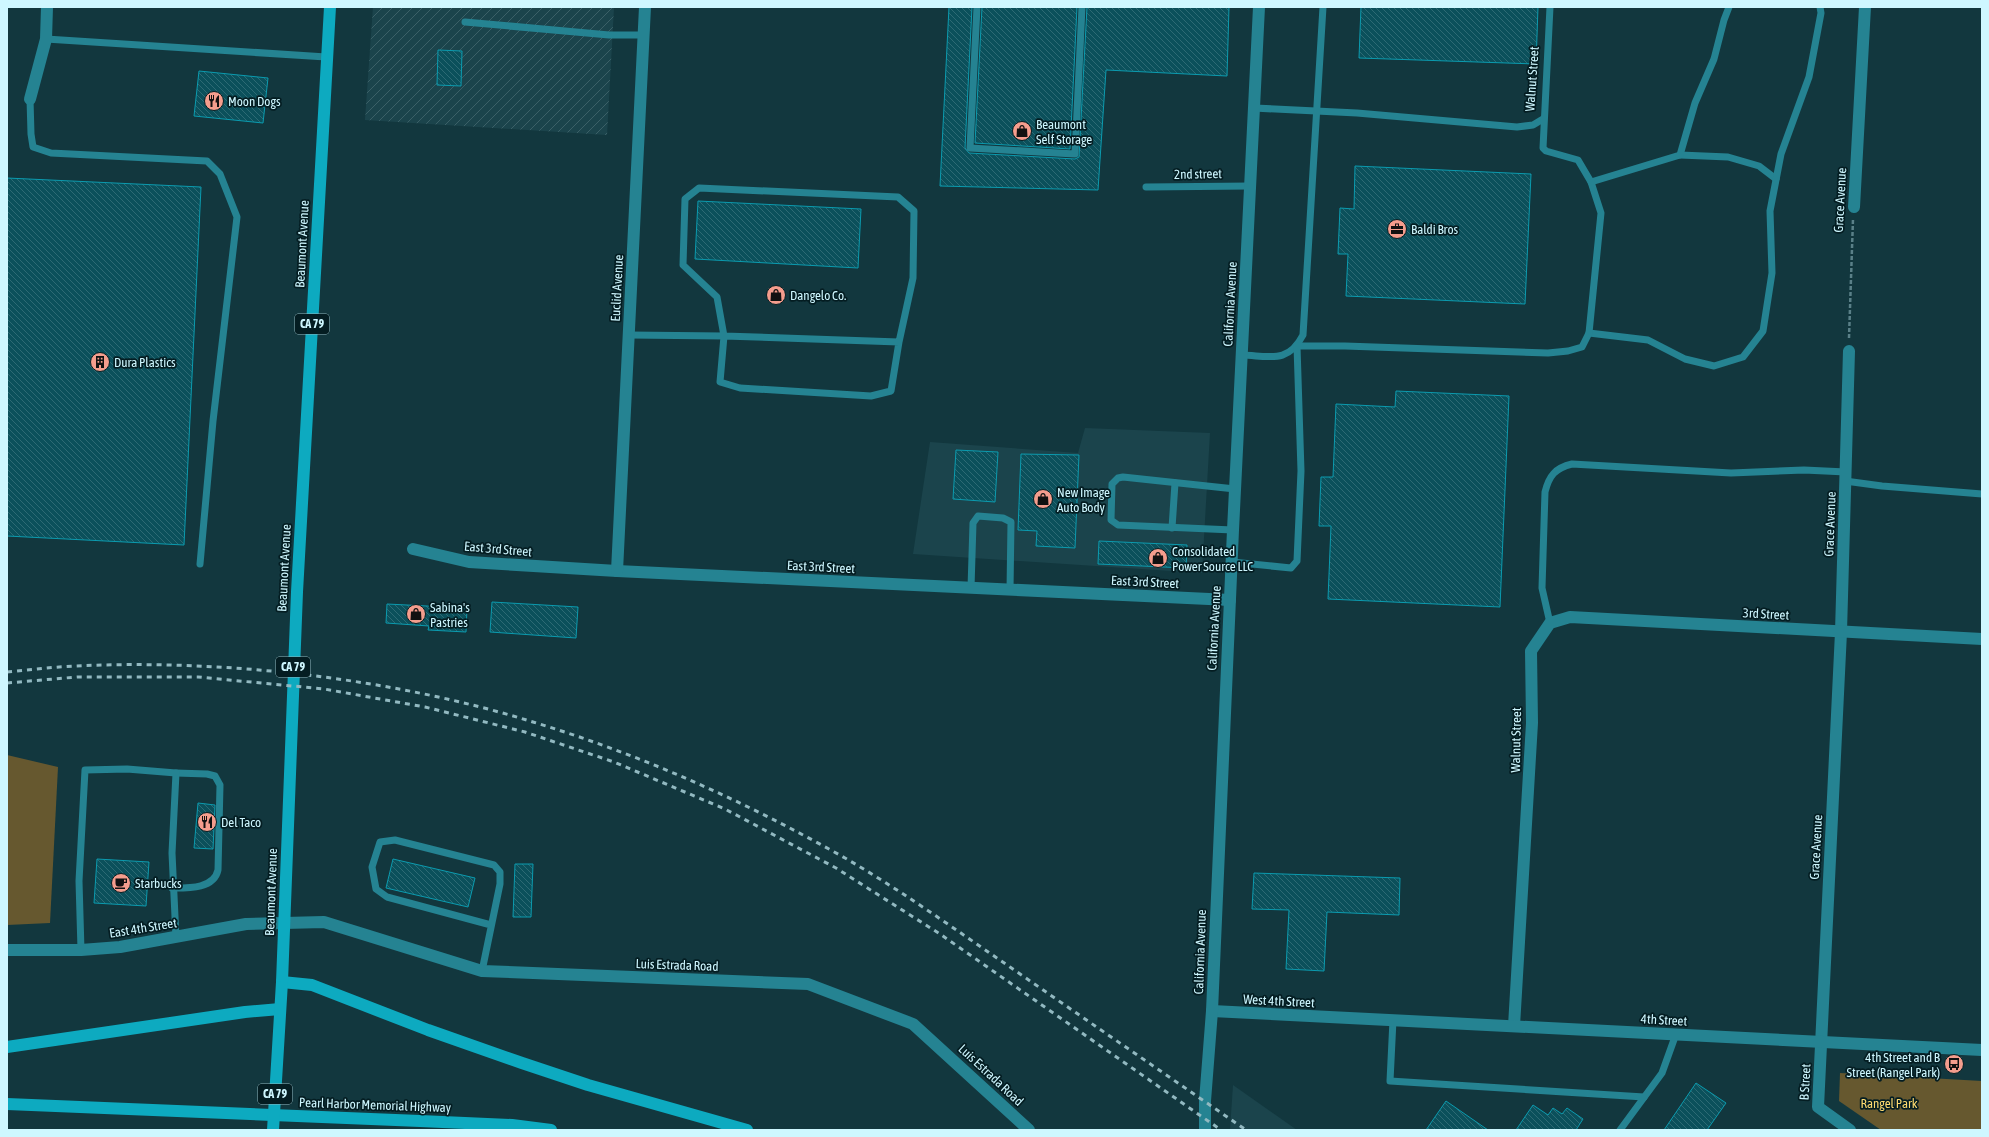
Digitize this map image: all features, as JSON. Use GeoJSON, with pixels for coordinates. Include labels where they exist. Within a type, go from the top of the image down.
{"type":"FeatureCollection","features":[{"type":"Feature","properties":{"kind":"highway","name":"Beaumont Avenue"},"geometry":{"type":"LineString","coordinates":[[273,1130],[282,982],[283,922],[297,592],[330,7]]}},
{"type":"Feature","properties":{"kind":"highway"},"geometry":{"type":"LineString","coordinates":[[282,982],[312,985],[428,1030],[588,1085],[746,1130]]}},
{"type":"Feature","properties":{"kind":"highway"},"geometry":{"type":"LineString","coordinates":[[7,1047],[245,1012],[280,1009]]}},
{"type":"Feature","properties":{"kind":"highway","name":"Pearl Harbor Memorial Highway"},"geometry":{"type":"LineString","coordinates":[[7,1104],[512,1125],[551,1130]]}},
{"type":"Feature","properties":{"kind":"street"},"geometry":{"type":"LineString","coordinates":[[30,99],[46,39],[47,7]]}},
{"type":"Feature","properties":{"kind":"street","name":"Euclid Avenue"},"geometry":{"type":"LineString","coordinates":[[617,571],[645,7]]}},
{"type":"Feature","properties":{"kind":"street","name":"California Avenue"},"geometry":{"type":"LineString","coordinates":[[1205,1130],[1205,1101],[1212,1011],[1233,530],[1259,7]]}},
{"type":"Feature","properties":{"kind":"street","name":"Grace Avenue"},"geometry":{"type":"LineString","coordinates":[[1854,207],[1865,7]]}},
{"type":"Feature","properties":{"kind":"street","name":"Grace Avenue"},"geometry":{"type":"LineString","coordinates":[[1821,1042],[1841,632],[1849,351]]}},
{"type":"Feature","properties":{"kind":"street","name":"East 3rd Street"},"geometry":{"type":"LineString","coordinates":[[413,549],[469,562],[617,571],[1230,600]]}},
{"type":"Feature","properties":{"kind":"street","name":"3rd Street"},"geometry":{"type":"LineString","coordinates":[[1550,623],[1570,617],[1982,639]]}},
{"type":"Feature","properties":{"kind":"street","name":"Walnut Street"},"geometry":{"type":"LineString","coordinates":[[1514,1026],[1532,723],[1531,651],[1550,623]]}},
{"type":"Feature","properties":{"kind":"street","name":"East 4th Street"},"geometry":{"type":"LineString","coordinates":[[7,950],[81,950],[120,947],[176,938],[246,924],[283,922]]}},
{"type":"Feature","properties":{"kind":"street","name":"Luis Estrada Road"},"geometry":{"type":"LineString","coordinates":[[283,922],[324,922],[482,971],[808,984],[913,1024],[1029,1130]]}},
{"type":"Feature","properties":{"kind":"street","name":"West 4th Street"},"geometry":{"type":"LineString","coordinates":[[1212,1011],[1344,1018]]}},
{"type":"Feature","properties":{"kind":"street","name":"4th Street"},"geometry":{"type":"LineString","coordinates":[[1344,1018],[1982,1050]]}},
{"type":"Feature","properties":{"kind":"street","name":"B Street"},"geometry":{"type":"LineString","coordinates":[[1821,1042],[1818,1107],[1850,1130]]}},
{"type":"Feature","properties":{"kind":"lane"},"geometry":{"type":"LineString","coordinates":[[976,7],[970,148],[1075,154],[1082,7]]}},
{"type":"Feature","properties":{"kind":"lane"},"geometry":{"type":"LineString","coordinates":[[1242,355],[1278,356],[1289,353],[1297,346],[1303,335],[1324,7]]}},
{"type":"Feature","properties":{"kind":"lane","name":"Walnut Street"},"geometry":{"type":"LineString","coordinates":[[1550,7],[1543,119],[1543,148],[1546,151],[1578,160],[1591,182]]}},
{"type":"Feature","properties":{"kind":"lane"},"geometry":{"type":"LineString","coordinates":[[1680,155],[1695,103],[1714,59],[1724,20],[1729,7]]}},
{"type":"Feature","properties":{"kind":"lane"},"geometry":{"type":"LineString","coordinates":[[1589,332],[1648,340],[1685,359],[1714,366],[1743,357],[1763,331],[1772,273],[1770,211],[1781,154],[1809,77],[1821,13],[1820,7]]}},
{"type":"Feature","properties":{"kind":"lane"},"geometry":{"type":"LineString","coordinates":[[465,22],[609,35],[644,35]]}},
{"type":"Feature","properties":{"kind":"lane"},"geometry":{"type":"LineString","coordinates":[[46,39],[326,57]]}},
{"type":"Feature","properties":{"kind":"lane"},"geometry":{"type":"LineString","coordinates":[[30,99],[33,147],[51,153],[207,161],[220,174],[237,218],[213,421],[200,564]]}},
{"type":"Feature","properties":{"kind":"lane"},"geometry":{"type":"LineString","coordinates":[[1254,108],[1357,113],[1517,127],[1533,125],[1543,119]]}},
{"type":"Feature","properties":{"kind":"lane"},"geometry":{"type":"LineString","coordinates":[[1297,346],[1345,346],[1548,353],[1568,351],[1582,347],[1589,332],[1601,213],[1591,182],[1680,155],[1728,157],[1759,166],[1776,179]]}},
{"type":"Feature","properties":{"kind":"lane","name":"2nd street"},"geometry":{"type":"LineString","coordinates":[[1146,187],[1250,186]]}},
{"type":"Feature","properties":{"kind":"lane"},"geometry":{"type":"LineString","coordinates":[[699,188],[898,197],[914,211],[913,278],[899,342],[891,391],[871,396],[740,388],[720,382],[724,336],[717,297],[683,265],[685,199],[699,188]]}},
{"type":"Feature","properties":{"kind":"lane"},"geometry":{"type":"LineString","coordinates":[[629,335],[724,336],[899,342]]}},
{"type":"Feature","properties":{"kind":"lane"},"geometry":{"type":"LineString","coordinates":[[1232,562],[1291,568],[1297,561],[1301,471],[1297,346]]}},
{"type":"Feature","properties":{"kind":"lane"},"geometry":{"type":"LineString","coordinates":[[1550,623],[1542,588],[1546,492],[1548,480],[1561,466],[1572,464],[1731,473],[1804,470],[1845,477],[1882,486],[1982,494]]}},
{"type":"Feature","properties":{"kind":"lane"},"geometry":{"type":"LineString","coordinates":[[1233,530],[1118,525],[1113,523],[1111,520],[1112,484],[1114,480],[1124,477],[1235,489]]}},
{"type":"Feature","properties":{"kind":"lane"},"geometry":{"type":"LineString","coordinates":[[1172,528],[1175,483]]}},
{"type":"Feature","properties":{"kind":"lane"},"geometry":{"type":"LineString","coordinates":[[971,588],[973,524],[978,516],[1004,518],[1011,522],[1010,590]]}},
{"type":"Feature","properties":{"kind":"lane"},"geometry":{"type":"LineString","coordinates":[[81,950],[79,881],[85,770],[127,769],[207,774],[215,776],[220,785],[217,877],[210,882],[193,888],[172,888]]}},
{"type":"Feature","properties":{"kind":"lane"},"geometry":{"type":"LineString","coordinates":[[176,773],[172,888],[176,938]]}},
{"type":"Feature","properties":{"kind":"lane"},"geometry":{"type":"LineString","coordinates":[[482,971],[500,884],[500,872],[494,865],[395,840],[380,842],[372,868],[376,889],[387,897],[491,925]]}},
{"type":"Feature","properties":{"kind":"lane"},"geometry":{"type":"LineString","coordinates":[[1393,1020],[1390,1081],[1644,1097]]}},
{"type":"Feature","properties":{"kind":"lane"},"geometry":{"type":"LineString","coordinates":[[1620,1130],[1662,1072],[1676,1034]]}},
{"type":"Feature","properties":{"kind":"path","name":"Grace Avenue"},"geometry":{"type":"LineString","coordinates":[[1849,351],[1854,207]]}},
{"type":"Feature","properties":{"kind":"shaded area"},"geometry":{"type":"Polygon","coordinates":[[[373,7],[614,7],[607,135],[365,120],[373,7]]]}},
{"type":"Feature","properties":{"kind":"shaded area"},"geometry":{"type":"Polygon","coordinates":[[[1085,428],[1210,433],[1202,573],[913,554],[930,442],[1078,453],[1085,428]]]}},
{"type":"Feature","properties":{"kind":"shaded area"},"geometry":{"type":"Polygon","coordinates":[[[1233,1085],[1297,1130],[1230,1130],[1233,1085]]]}},
{"type":"Feature","properties":{"kind":"green space"},"geometry":{"type":"Polygon","coordinates":[[[7,755],[58,767],[50,923],[7,925],[7,755]]]}},
{"type":"Feature","properties":{"kind":"green space","name":"Rangel Park"},"geometry":{"type":"Polygon","coordinates":[[[1840,1073],[1982,1081],[1982,1130],[1881,1130],[1839,1101],[1840,1073]]]}},
{"type":"Feature","properties":{"kind":"building"},"geometry":{"type":"Polygon","coordinates":[[[949,7],[972,7],[965,148],[969,153],[1075,159],[1079,157],[1087,7],[1229,7],[1227,76],[1106,70],[1098,190],[940,186],[949,7]]]}},
{"type":"Feature","properties":{"kind":"building"},"geometry":{"type":"Polygon","coordinates":[[[982,7],[1077,7],[1070,149],[975,143],[982,7]]]}},
{"type":"Feature","properties":{"kind":"building"},"geometry":{"type":"Polygon","coordinates":[[[1361,7],[1538,7],[1536,64],[1359,58],[1361,7]]]}},
{"type":"Feature","properties":{"kind":"building"},"geometry":{"type":"Polygon","coordinates":[[[438,50],[462,51],[461,86],[437,85],[438,50]]]}},
{"type":"Feature","properties":{"kind":"building"},"geometry":{"type":"Polygon","coordinates":[[[199,71],[268,78],[263,123],[194,116],[199,71]]]}},
{"type":"Feature","properties":{"kind":"building"},"geometry":{"type":"Polygon","coordinates":[[[1355,166],[1531,174],[1525,304],[1346,296],[1348,254],[1338,254],[1340,208],[1354,209],[1355,166]]]}},
{"type":"Feature","properties":{"kind":"building","name":"Dura Plastics"},"geometry":{"type":"Polygon","coordinates":[[[7,178],[201,187],[184,545],[7,536],[7,178]]]}},
{"type":"Feature","properties":{"kind":"building"},"geometry":{"type":"Polygon","coordinates":[[[698,201],[861,209],[858,268],[695,259],[698,201]]]}},
{"type":"Feature","properties":{"kind":"building"},"geometry":{"type":"Polygon","coordinates":[[[1396,391],[1509,396],[1500,607],[1328,599],[1331,526],[1319,526],[1321,477],[1333,477],[1336,404],[1395,407],[1396,391]]]}},
{"type":"Feature","properties":{"kind":"building"},"geometry":{"type":"Polygon","coordinates":[[[956,450],[998,452],[995,502],[953,499],[956,450]]]}},
{"type":"Feature","properties":{"kind":"building"},"geometry":{"type":"Polygon","coordinates":[[[1021,454],[1079,455],[1075,548],[1036,546],[1037,531],[1018,530],[1021,454]]]}},
{"type":"Feature","properties":{"kind":"building"},"geometry":{"type":"Polygon","coordinates":[[[1099,541],[1187,545],[1186,568],[1098,564],[1099,541]]]}},
{"type":"Feature","properties":{"kind":"building"},"geometry":{"type":"Polygon","coordinates":[[[492,602],[578,607],[576,638],[490,632],[492,602]]]}},
{"type":"Feature","properties":{"kind":"building"},"geometry":{"type":"Polygon","coordinates":[[[387,604],[467,608],[466,632],[428,630],[429,626],[386,623],[387,604]]]}},
{"type":"Feature","properties":{"kind":"building"},"geometry":{"type":"Polygon","coordinates":[[[198,803],[215,805],[213,849],[194,848],[198,803]]]}},
{"type":"Feature","properties":{"kind":"building","name":"Starbucks"},"geometry":{"type":"Polygon","coordinates":[[[97,859],[149,862],[146,906],[94,903],[97,859]]]}},
{"type":"Feature","properties":{"kind":"building"},"geometry":{"type":"Polygon","coordinates":[[[393,859],[475,878],[468,907],[386,888],[393,859]]]}},
{"type":"Feature","properties":{"kind":"building"},"geometry":{"type":"Polygon","coordinates":[[[515,864],[533,864],[531,917],[513,917],[515,864]]]}},
{"type":"Feature","properties":{"kind":"building"},"geometry":{"type":"Polygon","coordinates":[[[1254,873],[1400,878],[1399,915],[1327,912],[1324,971],[1286,969],[1289,910],[1252,909],[1254,873]]]}},
{"type":"Feature","properties":{"kind":"building"},"geometry":{"type":"Polygon","coordinates":[[[1696,1083],[1726,1103],[1707,1130],[1664,1130],[1696,1083]]]}},
{"type":"Feature","properties":{"kind":"building"},"geometry":{"type":"Polygon","coordinates":[[[1446,1101],[1488,1130],[1426,1130],[1446,1101]]]}},
{"type":"Feature","properties":{"kind":"building"},"geometry":{"type":"Polygon","coordinates":[[[1533,1105],[1548,1115],[1553,1108],[1562,1114],[1567,1108],[1583,1119],[1576,1130],[1516,1130],[1533,1105]]]}},
{"type":"Feature","properties":{"kind":"railway"},"geometry":{"type":"LineString","coordinates":[[7,672],[66,666],[131,665],[248,669],[307,675],[365,683],[479,707],[533,722],[614,749],[693,781],[732,799],[808,837],[845,858],[908,897],[1246,1130]]}},
{"type":"Feature","properties":{"kind":"railway"},"geometry":{"type":"LineString","coordinates":[[7,683],[77,677],[198,677],[324,689],[425,707],[525,732],[614,762],[725,809],[836,868],[940,934],[1221,1130]]}},
{"type":"Feature","properties":{"kind":"place","name":"Moon Dogs"},"geometry":{"type":"Point","coordinates":[214,101]}},
{"type":"Feature","properties":{"kind":"place","name":"Beaumont Self Storage"},"geometry":{"type":"Point","coordinates":[1022,131]}},
{"type":"Feature","properties":{"kind":"place","name":"Baldi Bros"},"geometry":{"type":"Point","coordinates":[1397,229]}},
{"type":"Feature","properties":{"kind":"place","name":"Dangelo Co."},"geometry":{"type":"Point","coordinates":[776,295]}},
{"type":"Feature","properties":{"kind":"place","name":"Dura Plastics"},"geometry":{"type":"Point","coordinates":[100,362]}},
{"type":"Feature","properties":{"kind":"place","name":"New Image Auto Body"},"geometry":{"type":"Point","coordinates":[1043,499]}},
{"type":"Feature","properties":{"kind":"place","name":"Consolidated Power Source LLC"},"geometry":{"type":"Point","coordinates":[1158,558]}},
{"type":"Feature","properties":{"kind":"place","name":"Sabina's Pastries"},"geometry":{"type":"Point","coordinates":[416,614]}},
{"type":"Feature","properties":{"kind":"place","name":"Del Taco"},"geometry":{"type":"Point","coordinates":[207,822]}},
{"type":"Feature","properties":{"kind":"place","name":"Starbucks"},"geometry":{"type":"Point","coordinates":[121,883]}},
{"type":"Feature","properties":{"kind":"place","name":"4th Street and B Street (Rangel Park)"},"geometry":{"type":"Point","coordinates":[1954,1064]}}]}
